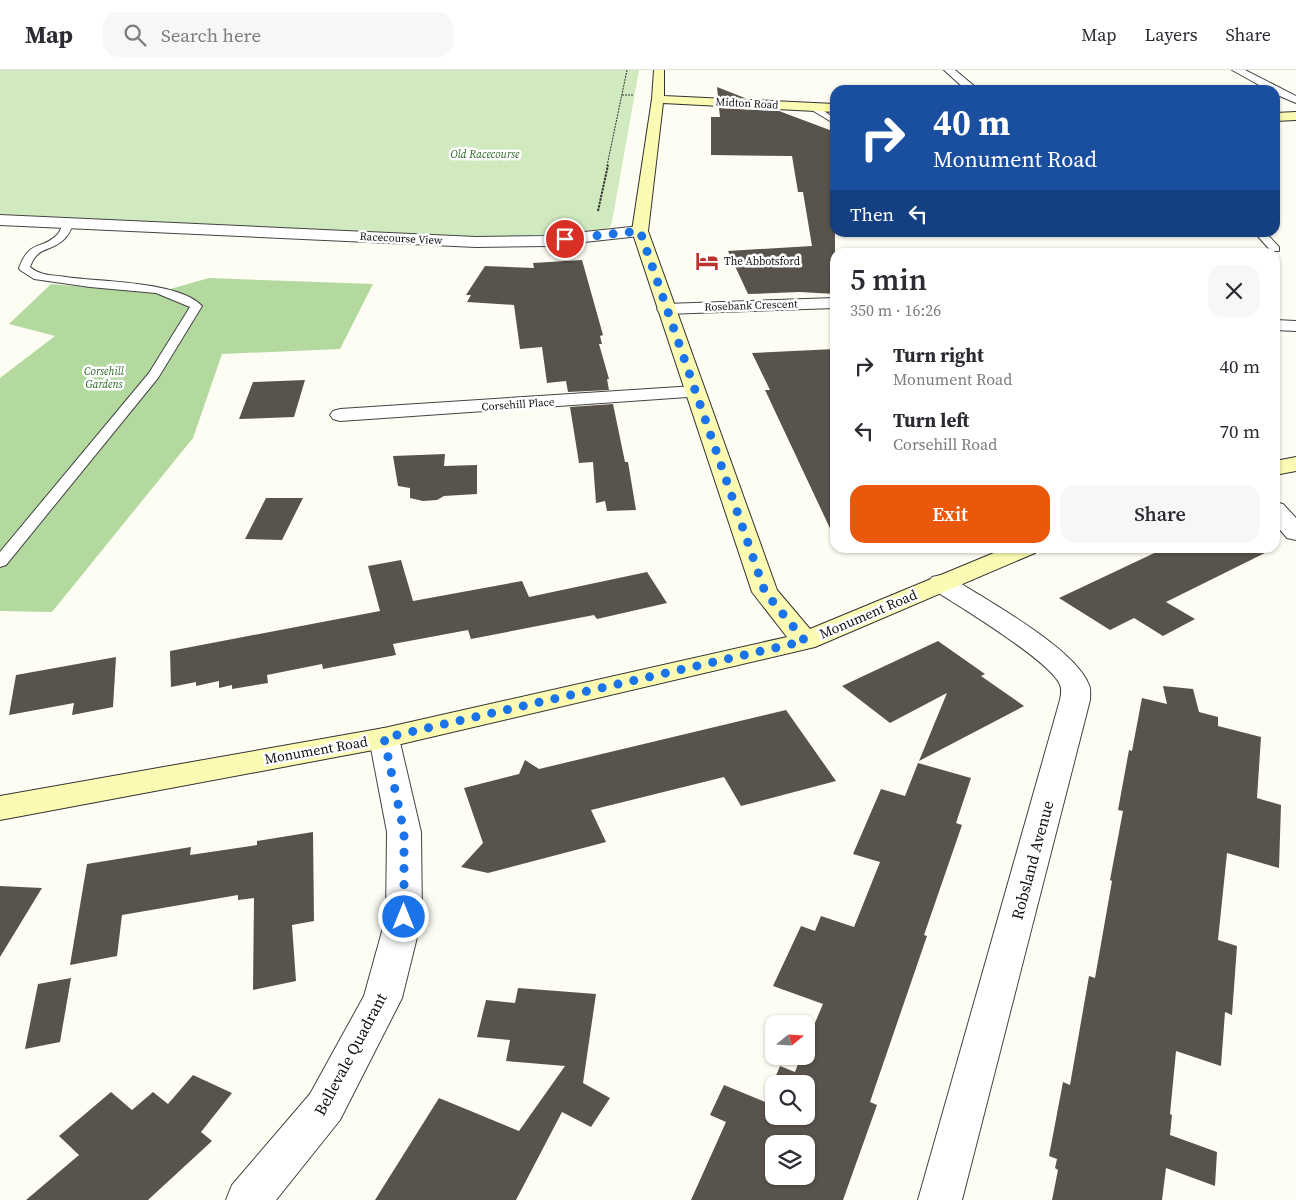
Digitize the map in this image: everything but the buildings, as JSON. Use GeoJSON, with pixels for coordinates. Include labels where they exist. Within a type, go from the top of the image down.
{"type":"FeatureCollection","features":[{"type":"Feature","properties":{"kind":"street"},"geometry":{"type":"LineString","coordinates":[[659,70],[658,99],[640,231],[765,592],[805,641]]}},
{"type":"Feature","properties":{"kind":"street"},"geometry":{"type":"LineString","coordinates":[[949,70],[966,85]]}},
{"type":"Feature","properties":{"kind":"street"},"geometry":{"type":"LineString","coordinates":[[1237,70],[1266,85]]}},
{"type":"Feature","properties":{"kind":"street"},"geometry":{"type":"LineString","coordinates":[[1280,92],[1296,100]]}},
{"type":"Feature","properties":{"kind":"street","name":"Midton Road"},"geometry":{"type":"LineString","coordinates":[[658,99],[830,108]]}},
{"type":"Feature","properties":{"kind":"street"},"geometry":{"type":"LineString","coordinates":[[1280,117],[1296,116]]}},
{"type":"Feature","properties":{"kind":"street","name":"Racecourse View"},"geometry":{"type":"LineString","coordinates":[[0,220],[476,242],[547,240],[640,231]]}},
{"type":"Feature","properties":{"kind":"street","name":"Rosebank Crescent"},"geometry":{"type":"LineString","coordinates":[[666,309],[830,304]]}},
{"type":"Feature","properties":{"kind":"street"},"geometry":{"type":"LineString","coordinates":[[1280,325],[1296,326]]}},
{"type":"Feature","properties":{"kind":"street","name":"Corsehill Place"},"geometry":{"type":"LineString","coordinates":[[340,415],[696,392]]}},
{"type":"Feature","properties":{"kind":"street"},"geometry":{"type":"LineString","coordinates":[[1280,467],[1296,464]]}},
{"type":"Feature","properties":{"kind":"street"},"geometry":{"type":"LineString","coordinates":[[1280,514],[1296,532]]}},
{"type":"Feature","properties":{"kind":"street","name":"Monument Road"},"geometry":{"type":"LineString","coordinates":[[0,808],[384,738],[805,641],[1014,553]]}},
{"type":"Feature","properties":{"kind":"street","name":"Robsland Avenue"},"geometry":{"type":"LineString","coordinates":[[940,1200],[1075,700],[1075,685],[1069,673],[1053,657],[941,583]]}},
{"type":"Feature","properties":{"kind":"street","name":"Bellevale Quadrant"},"geometry":{"type":"LineString","coordinates":[[248,1200],[325,1107],[383,998],[404,917],[404,832],[384,738]]}},
{"type":"Feature","properties":{"kind":"lane"},"geometry":{"type":"LineString","coordinates":[[813,106],[830,118]]}},
{"type":"Feature","properties":{"kind":"lane"},"geometry":{"type":"LineString","coordinates":[[0,562],[154,375],[196,306],[178,296],[158,290],[90,284],[34,276],[24,268],[27,257],[37,247],[61,237],[69,224]]}},
{"type":"Feature","properties":{"kind":"lane"},"geometry":{"type":"LineString","coordinates":[[1263,237],[1274,248]]}},
{"type":"Feature","properties":{"kind":"path"},"geometry":{"type":"LineString","coordinates":[[597,218],[627,70]]}},
{"type":"Feature","properties":{"kind":"path"},"geometry":{"type":"LineString","coordinates":[[622,95],[635,95]]}},
{"type":"Feature","properties":{"kind":"green space","name":"Old Racecourse"},"geometry":{"type":"Polygon","coordinates":[[[0,70],[639,70],[610,227],[592,233],[569,236],[480,238],[0,216],[0,70]]]}},
{"type":"Feature","properties":{"kind":"green space","name":"Corsehill Gardens"},"geometry":{"type":"Polygon","coordinates":[[[209,278],[373,284],[340,349],[222,354],[193,438],[52,612],[0,611],[0,378],[55,336],[9,324],[51,284],[156,293],[209,278]]]}},
{"type":"Feature","properties":{"kind":"place","name":"The Abbotsford"},"geometry":{"type":"Point","coordinates":[707,261]}},
{"type":"Feature","properties":{"kind":"route"},"geometry":{"type":"LineString","coordinates":[[404,917],[404,832],[384,738],[805,641],[765,592],[640,231],[565,239]]}}]}
